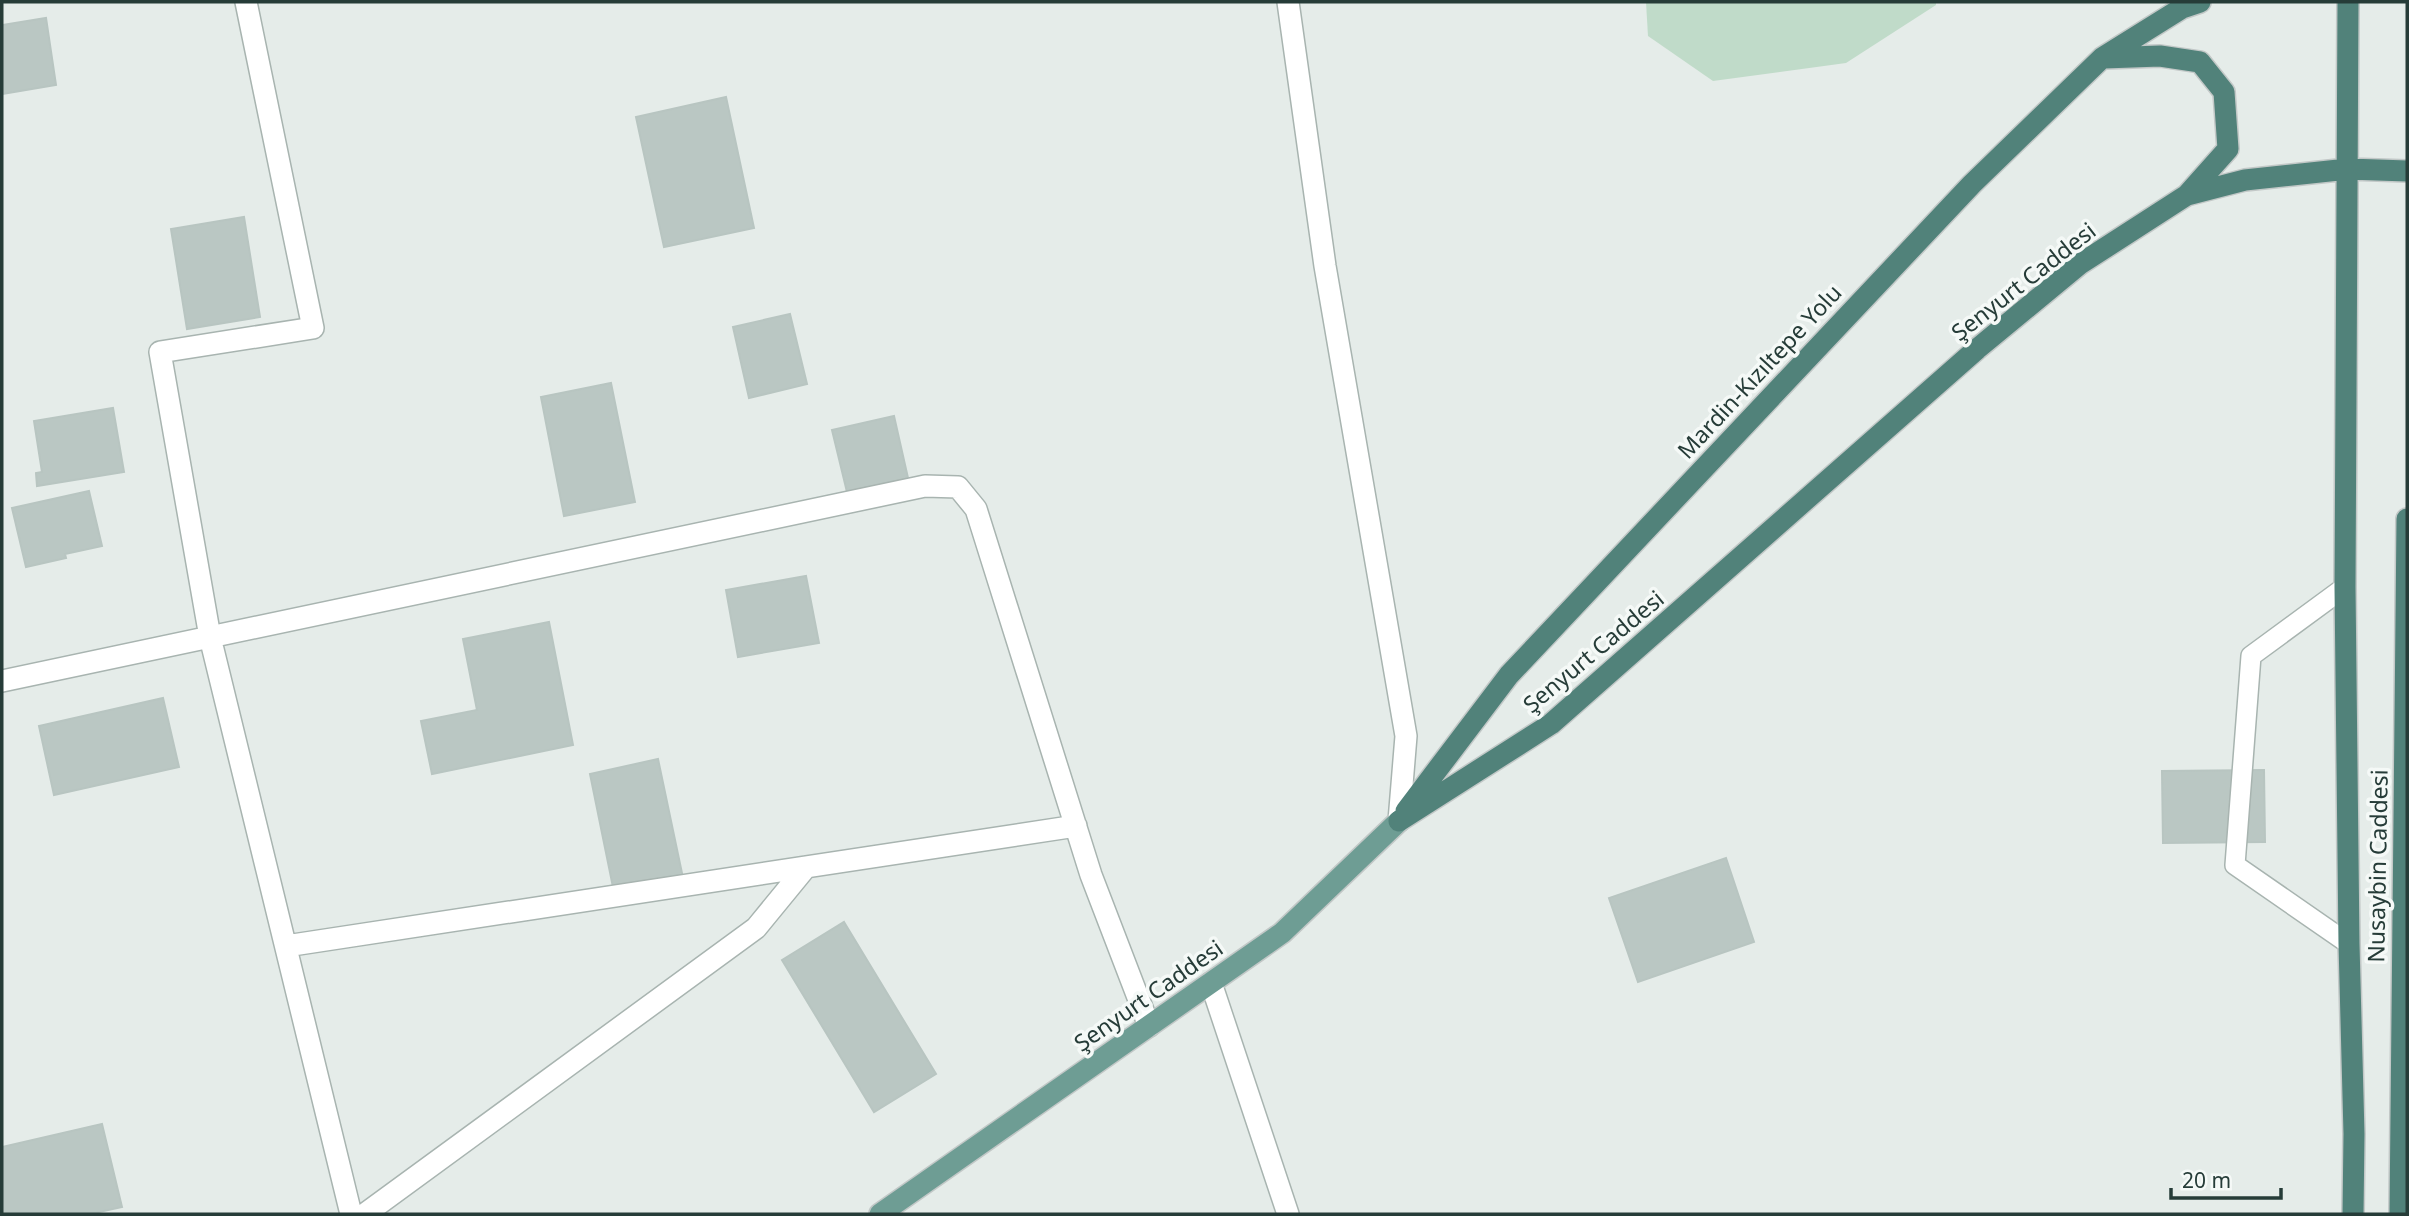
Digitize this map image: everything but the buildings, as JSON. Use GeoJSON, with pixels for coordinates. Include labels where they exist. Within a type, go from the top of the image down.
{"type":"FeatureCollection","features":[{"type":"Feature","properties":{"kind":"highway","name":"Mardin-Kızıltepe Yolu"},"geometry":{"type":"LineString","coordinates":[[1399,821],[1509,675],[1972,184],[2102,58],[2182,8],[2200,2]]}},
{"type":"Feature","properties":{"kind":"highway"},"geometry":{"type":"LineString","coordinates":[[2347,2],[2345,587],[2353,1214]]}},
{"type":"Feature","properties":{"kind":"highway"},"geometry":{"type":"LineString","coordinates":[[2102,58],[2160,55],[2200,62],[2224,92],[2228,149],[2187,195]]}},
{"type":"Feature","properties":{"kind":"highway","name":"Şenyurt Caddesi"},"geometry":{"type":"LineString","coordinates":[[1399,821],[1551,724],[1998,332],[2080,264],[2187,195],[2245,180],[2347,170]]}},
{"type":"Feature","properties":{"kind":"highway"},"geometry":{"type":"LineString","coordinates":[[2347,170],[2407,172]]}},
{"type":"Feature","properties":{"kind":"highway","name":"Nusaybin Caddesi"},"geometry":{"type":"LineString","coordinates":[[2400,1214],[2407,519]]}},
{"type":"Feature","properties":{"kind":"main road","name":"Şenyurt Caddesi"},"geometry":{"type":"LineString","coordinates":[[880,1214],[1282,933],[1399,821]]}},
{"type":"Feature","properties":{"kind":"street"},"geometry":{"type":"LineString","coordinates":[[246,2],[313,328],[160,352],[210,637],[351,1214]]}},
{"type":"Feature","properties":{"kind":"street"},"geometry":{"type":"LineString","coordinates":[[1288,2],[1325,266],[1406,736],[1399,821]]}},
{"type":"Feature","properties":{"kind":"street"},"geometry":{"type":"LineString","coordinates":[[2,681],[925,486],[958,487],[976,509],[1091,875],[1149,1026]]}},
{"type":"Feature","properties":{"kind":"street"},"geometry":{"type":"LineString","coordinates":[[286,946],[1076,826]]}},
{"type":"Feature","properties":{"kind":"street"},"geometry":{"type":"LineString","coordinates":[[365,1214],[756,928],[806,867]]}},
{"type":"Feature","properties":{"kind":"street"},"geometry":{"type":"LineString","coordinates":[[1211,983],[1288,1214]]}},
{"type":"Feature","properties":{"kind":"lane"},"geometry":{"type":"LineString","coordinates":[[2345,587],[2251,656],[2235,865],[2349,944]]}},
{"type":"Feature","properties":{"kind":"green space"},"geometry":{"type":"Polygon","coordinates":[[[1646,2],[1936,2],[1936,5],[1846,63],[1713,81],[1648,36],[1646,2]]]}}]}
